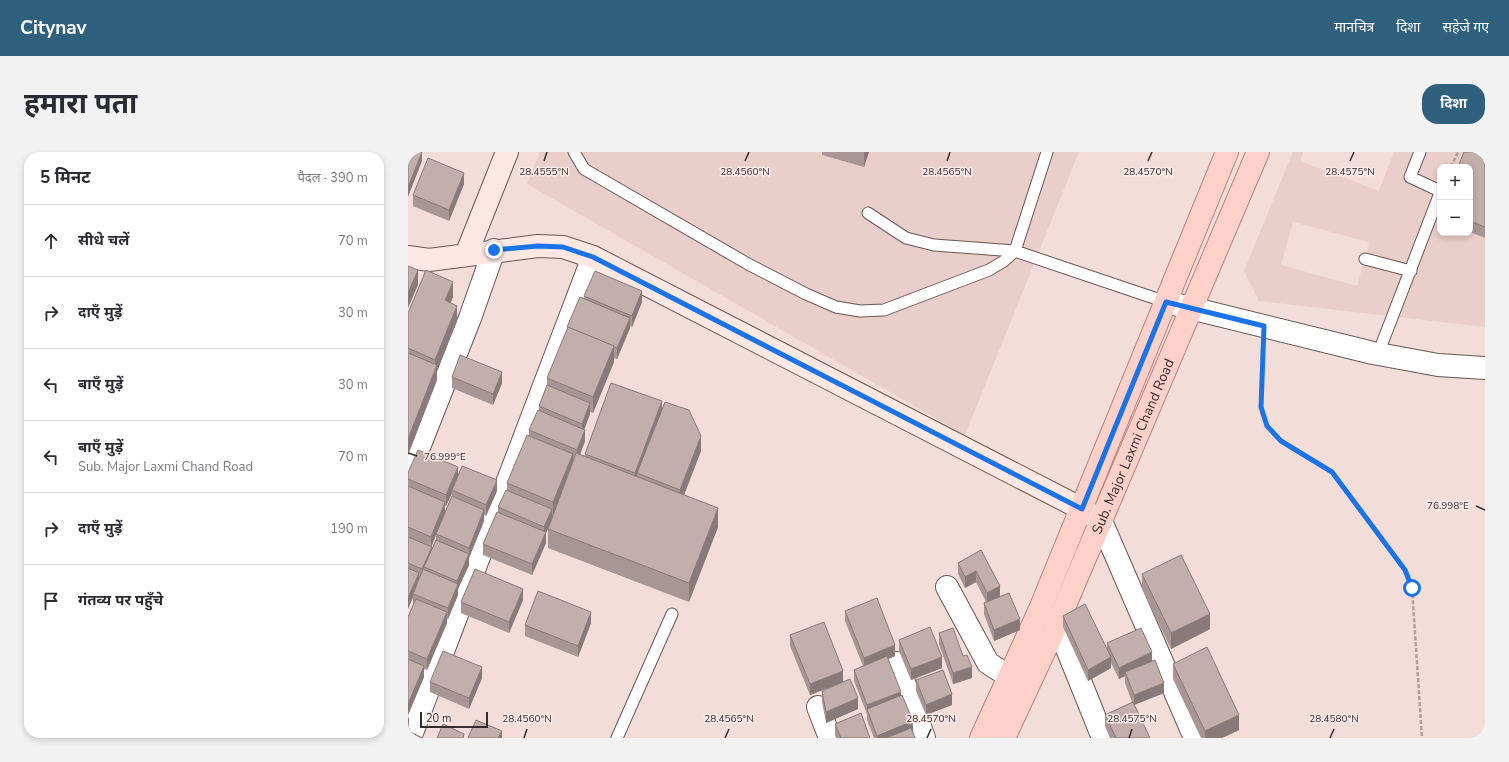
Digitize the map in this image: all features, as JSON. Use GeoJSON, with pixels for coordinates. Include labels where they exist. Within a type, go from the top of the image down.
{"type":"FeatureCollection","features":[{"type":"Feature","properties":{"kind":"main road","name":"Sub. Major Laxmi Chand Road"},"geometry":{"type":"LineString","coordinates":[[981,738],[1010,677],[1082,509],[1227,152]]}},
{"type":"Feature","properties":{"kind":"main road","name":"Sub. Major Laxmi Chand Road"},"geometry":{"type":"LineString","coordinates":[[1012,733],[1258,152]]}},
{"type":"Feature","properties":{"kind":"street"},"geometry":{"type":"LineString","coordinates":[[466,255],[507,152]]}},
{"type":"Feature","properties":{"kind":"street"},"geometry":{"type":"LineString","coordinates":[[408,257],[429,260],[494,250],[538,246],[563,247],[593,257],[1101,520],[1195,738]]}},
{"type":"Feature","properties":{"kind":"street"},"geometry":{"type":"LineString","coordinates":[[408,475],[470,318],[494,250]]}},
{"type":"Feature","properties":{"kind":"street"},"geometry":{"type":"LineString","coordinates":[[410,738],[593,257]]}},
{"type":"Feature","properties":{"kind":"street"},"geometry":{"type":"LineString","coordinates":[[1166,302],[1378,354],[1438,365],[1485,368]]}},
{"type":"Feature","properties":{"kind":"street"},"geometry":{"type":"LineString","coordinates":[[947,587],[988,663],[1010,677]]}},
{"type":"Feature","properties":{"kind":"street"},"geometry":{"type":"LineString","coordinates":[[1057,624],[1103,738]]}},
{"type":"Feature","properties":{"kind":"street"},"geometry":{"type":"LineString","coordinates":[[897,663],[924,738]]}},
{"type":"Feature","properties":{"kind":"street"},"geometry":{"type":"LineString","coordinates":[[818,707],[830,738]]}},
{"type":"Feature","properties":{"kind":"lane"},"geometry":{"type":"LineString","coordinates":[[574,152],[584,169],[748,264],[806,294],[836,307],[860,311],[884,310],[989,270],[1004,261],[1015,251],[1047,152]]}},
{"type":"Feature","properties":{"kind":"lane"},"geometry":{"type":"LineString","coordinates":[[1420,152],[1410,177],[1437,190]]}},
{"type":"Feature","properties":{"kind":"lane"},"geometry":{"type":"LineString","coordinates":[[1378,354],[1437,200]]}},
{"type":"Feature","properties":{"kind":"lane"},"geometry":{"type":"LineString","coordinates":[[868,213],[906,238],[934,245],[1015,251],[1166,302]]}},
{"type":"Feature","properties":{"kind":"lane"},"geometry":{"type":"LineString","coordinates":[[1364,259],[1411,271]]}},
{"type":"Feature","properties":{"kind":"lane"},"geometry":{"type":"LineString","coordinates":[[617,738],[672,614]]}},
{"type":"Feature","properties":{"kind":"path"},"geometry":{"type":"LineString","coordinates":[[1452,164],[1458,152]]}},
{"type":"Feature","properties":{"kind":"path"},"geometry":{"type":"LineString","coordinates":[[1264,326],[1261,407],[1267,426],[1281,441],[1332,472],[1405,570],[1412,588],[1422,738]]}},
{"type":"Feature","properties":{"kind":"shaded area"},"geometry":{"type":"Polygon","coordinates":[[[540,152],[1079,152],[965,435],[527,184],[540,152]]]}},
{"type":"Feature","properties":{"kind":"shaded area"},"geometry":{"type":"Polygon","coordinates":[[[1293,152],[1303,152],[1300,161],[1379,191],[1394,152],[1469,152],[1464,164],[1437,164],[1437,236],[1473,236],[1473,233],[1485,238],[1485,327],[1259,301],[1244,271],[1293,152]],[[1293,222],[1281,265],[1357,286],[1369,242],[1293,222]]]}},
{"type":"Feature","properties":{"kind":"building"},"geometry":{"type":"Polygon","coordinates":[[[408,152],[422,152],[408,187],[408,152]]]}},
{"type":"Feature","properties":{"kind":"building"},"geometry":{"type":"Polygon","coordinates":[[[1464,152],[1485,152],[1485,227],[1473,222],[1473,164],[1459,164],[1464,152]]]}},
{"type":"Feature","properties":{"kind":"building"},"geometry":{"type":"Polygon","coordinates":[[[428,158],[464,173],[449,210],[413,195],[428,158]]]}},
{"type":"Feature","properties":{"kind":"building"},"geometry":{"type":"Polygon","coordinates":[[[408,266],[418,270],[408,293],[408,266]]]}},
{"type":"Feature","properties":{"kind":"building"},"geometry":{"type":"Polygon","coordinates":[[[426,270],[453,282],[445,300],[457,306],[435,360],[408,348],[408,313],[426,270]]]}},
{"type":"Feature","properties":{"kind":"building"},"geometry":{"type":"Polygon","coordinates":[[[595,271],[642,291],[632,316],[584,296],[595,271]]]}},
{"type":"Feature","properties":{"kind":"building"},"geometry":{"type":"Polygon","coordinates":[[[580,297],[630,318],[617,348],[567,327],[580,297]]]}},
{"type":"Feature","properties":{"kind":"building"},"geometry":{"type":"Polygon","coordinates":[[[568,327],[614,346],[593,397],[547,378],[568,327]]]}},
{"type":"Feature","properties":{"kind":"building"},"geometry":{"type":"Polygon","coordinates":[[[408,353],[437,365],[408,439],[408,353]]]}},
{"type":"Feature","properties":{"kind":"building"},"geometry":{"type":"Polygon","coordinates":[[[460,355],[502,372],[493,394],[452,377],[460,355]]]}},
{"type":"Feature","properties":{"kind":"building"},"geometry":{"type":"Polygon","coordinates":[[[611,383],[662,401],[635,473],[585,454],[611,383]]]}},
{"type":"Feature","properties":{"kind":"building"},"geometry":{"type":"Polygon","coordinates":[[[547,385],[590,403],[582,424],[539,406],[547,385]]]}},
{"type":"Feature","properties":{"kind":"building"},"geometry":{"type":"Polygon","coordinates":[[[665,402],[689,410],[701,436],[680,490],[637,473],[665,402]]]}},
{"type":"Feature","properties":{"kind":"building"},"geometry":{"type":"Polygon","coordinates":[[[538,410],[585,430],[577,450],[529,430],[538,410]]]}},
{"type":"Feature","properties":{"kind":"building"},"geometry":{"type":"Polygon","coordinates":[[[527,435],[573,454],[553,502],[507,483],[527,435]]]}},
{"type":"Feature","properties":{"kind":"building"},"geometry":{"type":"Polygon","coordinates":[[[418,450],[458,467],[446,495],[408,479],[408,473],[418,450]]]}},
{"type":"Feature","properties":{"kind":"building"},"geometry":{"type":"Polygon","coordinates":[[[576,453],[718,508],[689,583],[548,529],[576,453]]]}},
{"type":"Feature","properties":{"kind":"building"},"geometry":{"type":"Polygon","coordinates":[[[462,466],[497,480],[486,505],[452,490],[462,466]]]}},
{"type":"Feature","properties":{"kind":"building"},"geometry":{"type":"Polygon","coordinates":[[[408,486],[445,502],[431,537],[408,527],[408,486]]]}},
{"type":"Feature","properties":{"kind":"building"},"geometry":{"type":"Polygon","coordinates":[[[506,490],[552,509],[544,527],[498,507],[506,490]]]}},
{"type":"Feature","properties":{"kind":"building"},"geometry":{"type":"Polygon","coordinates":[[[452,496],[484,510],[469,548],[436,534],[452,496]]]}},
{"type":"Feature","properties":{"kind":"building"},"geometry":{"type":"Polygon","coordinates":[[[497,512],[546,532],[532,564],[483,544],[497,512]]]}},
{"type":"Feature","properties":{"kind":"building"},"geometry":{"type":"Polygon","coordinates":[[[408,537],[432,547],[422,569],[408,563],[408,537]]]}},
{"type":"Feature","properties":{"kind":"building"},"geometry":{"type":"Polygon","coordinates":[[[436,540],[469,554],[457,581],[424,567],[436,540]]]}},
{"type":"Feature","properties":{"kind":"building"},"geometry":{"type":"Polygon","coordinates":[[[981,550],[1000,586],[987,593],[976,571],[965,577],[958,563],[981,550]]]}},
{"type":"Feature","properties":{"kind":"building"},"geometry":{"type":"Polygon","coordinates":[[[1181,555],[1210,614],[1171,633],[1142,574],[1181,555]]]}},
{"type":"Feature","properties":{"kind":"building"},"geometry":{"type":"Polygon","coordinates":[[[408,568],[419,573],[408,598],[408,568]]]}},
{"type":"Feature","properties":{"kind":"building"},"geometry":{"type":"Polygon","coordinates":[[[423,569],[458,584],[448,608],[413,594],[423,569]]]}},
{"type":"Feature","properties":{"kind":"building"},"geometry":{"type":"Polygon","coordinates":[[[475,569],[523,589],[509,622],[461,602],[475,569]]]}},
{"type":"Feature","properties":{"kind":"building"},"geometry":{"type":"Polygon","coordinates":[[[538,591],[591,612],[578,646],[525,625],[538,591]]]}},
{"type":"Feature","properties":{"kind":"building"},"geometry":{"type":"Polygon","coordinates":[[[1009,593],[1020,619],[994,630],[984,603],[1009,593]]]}},
{"type":"Feature","properties":{"kind":"building"},"geometry":{"type":"Polygon","coordinates":[[[877,598],[895,645],[864,658],[845,611],[877,598]]]}},
{"type":"Feature","properties":{"kind":"building"},"geometry":{"type":"Polygon","coordinates":[[[416,599],[447,612],[427,659],[408,651],[408,617],[416,599]]]}},
{"type":"Feature","properties":{"kind":"building"},"geometry":{"type":"Polygon","coordinates":[[[1085,604],[1111,657],[1088,670],[1063,616],[1085,604]]]}},
{"type":"Feature","properties":{"kind":"building"},"geometry":{"type":"Polygon","coordinates":[[[824,622],[843,671],[810,684],[790,635],[824,622]]]}},
{"type":"Feature","properties":{"kind":"building"},"geometry":{"type":"Polygon","coordinates":[[[930,627],[942,657],[911,669],[899,640],[930,627]]]}},
{"type":"Feature","properties":{"kind":"building"},"geometry":{"type":"Polygon","coordinates":[[[953,628],[963,656],[967,655],[972,667],[953,673],[939,633],[953,628]]]}},
{"type":"Feature","properties":{"kind":"building"},"geometry":{"type":"Polygon","coordinates":[[[1141,628],[1152,652],[1119,668],[1107,643],[1141,628]]]}},
{"type":"Feature","properties":{"kind":"building"},"geometry":{"type":"Polygon","coordinates":[[[1207,647],[1239,715],[1205,731],[1173,664],[1207,647]]]}},
{"type":"Feature","properties":{"kind":"building"},"geometry":{"type":"Polygon","coordinates":[[[443,651],[482,667],[469,698],[430,682],[443,651]]]}},
{"type":"Feature","properties":{"kind":"building"},"geometry":{"type":"Polygon","coordinates":[[[887,656],[901,692],[867,705],[854,670],[887,656]]]}},
{"type":"Feature","properties":{"kind":"building"},"geometry":{"type":"Polygon","coordinates":[[[408,659],[424,666],[408,704],[408,659]]]}},
{"type":"Feature","properties":{"kind":"building"},"geometry":{"type":"Polygon","coordinates":[[[1155,660],[1164,683],[1134,695],[1125,672],[1155,660]]]}},
{"type":"Feature","properties":{"kind":"building"},"geometry":{"type":"Polygon","coordinates":[[[943,670],[952,694],[926,705],[916,680],[943,670]]]}},
{"type":"Feature","properties":{"kind":"building"},"geometry":{"type":"Polygon","coordinates":[[[850,679],[858,698],[826,712],[822,691],[850,679]]]}},
{"type":"Feature","properties":{"kind":"building"},"geometry":{"type":"Polygon","coordinates":[[[902,695],[913,721],[877,736],[867,709],[902,695]]]}},
{"type":"Feature","properties":{"kind":"building"},"geometry":{"type":"Polygon","coordinates":[[[1133,702],[1150,738],[1116,738],[1105,715],[1133,702]]]}},
{"type":"Feature","properties":{"kind":"building"},"geometry":{"type":"Polygon","coordinates":[[[861,713],[870,738],[841,738],[835,724],[861,713]]]}},
{"type":"Feature","properties":{"kind":"building"},"geometry":{"type":"Polygon","coordinates":[[[476,720],[502,731],[498,738],[468,738],[476,720]]]}},
{"type":"Feature","properties":{"kind":"building"},"geometry":{"type":"Polygon","coordinates":[[[443,724],[464,734],[463,738],[437,738],[443,724]]]}},
{"type":"Feature","properties":{"kind":"building"},"geometry":{"type":"Polygon","coordinates":[[[911,728],[915,738],[886,738],[911,728]]]}},
{"type":"Feature","properties":{"kind":"building"},"geometry":{"type":"Polygon","coordinates":[[[412,733],[423,738],[411,738],[412,733]]]}},
{"type":"Feature","properties":{"kind":"route"},"geometry":{"type":"LineString","coordinates":[[494,250],[538,246],[563,247],[593,257],[1082,509],[1166,302],[1264,326],[1261,407],[1267,426],[1281,441],[1332,472],[1347,490],[1405,570],[1412,588]]}}]}
